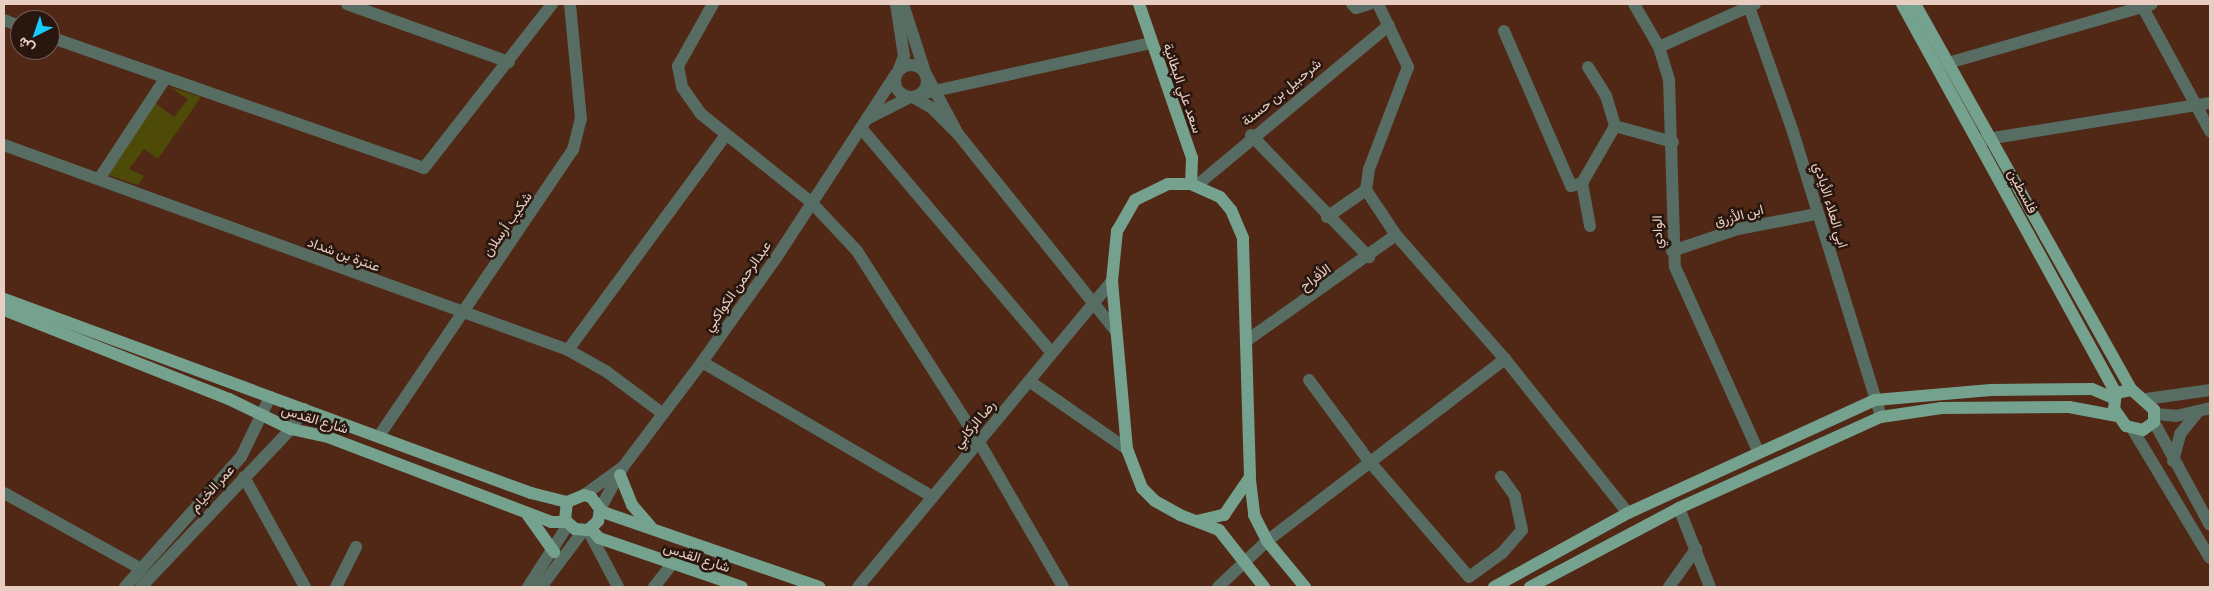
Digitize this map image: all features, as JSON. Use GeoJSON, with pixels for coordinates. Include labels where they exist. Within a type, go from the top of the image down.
{"type":"FeatureCollection","features":[{"type":"Feature","properties":{"kind":"main road","name":"سعد علي البطانية"},"geometry":{"type":"LineString","coordinates":[[1139,4],[1192,158],[1193,185]]}},
{"type":"Feature","properties":{"kind":"main road","name":"فلسطين"},"geometry":{"type":"LineString","coordinates":[[1910,6],[1948,63],[2102,366],[2114,395]]}},
{"type":"Feature","properties":{"kind":"main road","name":"فلسطين"},"geometry":{"type":"LineString","coordinates":[[1910,6],[1985,139],[2132,390]]}},
{"type":"Feature","properties":{"kind":"main road"},"geometry":{"type":"LineString","coordinates":[[1264,587],[1245,559],[1220,530],[1155,501],[1142,488],[1127,449],[1112,281],[1117,231],[1135,200],[1168,184],[1193,185],[1220,197],[1240,226],[1249,339],[1250,477],[1254,516],[1267,541],[1306,587]]}},
{"type":"Feature","properties":{"kind":"main road"},"geometry":{"type":"LineString","coordinates":[[4,299],[531,493],[567,502],[584,495],[600,510],[819,587]]}},
{"type":"Feature","properties":{"kind":"main road","name":"شارع القدس"},"geometry":{"type":"LineString","coordinates":[[4,310],[229,399],[262,418],[291,429],[325,436],[525,512],[567,523]]}},
{"type":"Feature","properties":{"kind":"main road"},"geometry":{"type":"LineString","coordinates":[[2092,389],[2102,366]]}},
{"type":"Feature","properties":{"kind":"main road"},"geometry":{"type":"LineString","coordinates":[[1494,587],[1628,513],[1758,451],[1875,400],[1991,390],[2092,389],[2114,395],[2132,390],[2146,399],[2154,418],[2144,430],[2133,430],[2117,416],[2069,407],[1941,408],[1881,417],[1679,508],[1530,587]]}},
{"type":"Feature","properties":{"kind":"main road"},"geometry":{"type":"LineString","coordinates":[[2114,395],[2117,416]]}},
{"type":"Feature","properties":{"kind":"main road"},"geometry":{"type":"LineString","coordinates":[[621,471],[632,505],[653,530]]}},
{"type":"Feature","properties":{"kind":"main road"},"geometry":{"type":"LineString","coordinates":[[1198,521],[1224,515],[1250,477]]}},
{"type":"Feature","properties":{"kind":"main road"},"geometry":{"type":"LineString","coordinates":[[567,502],[567,523],[587,530],[600,510]]}},
{"type":"Feature","properties":{"kind":"main road"},"geometry":{"type":"LineString","coordinates":[[525,512],[554,552]]}},
{"type":"Feature","properties":{"kind":"main road","name":"شارع القدس"},"geometry":{"type":"LineString","coordinates":[[587,530],[600,538],[671,565],[742,587]]}},
{"type":"Feature","properties":{"kind":"street"},"geometry":{"type":"LineString","coordinates":[[347,4],[509,62]]}},
{"type":"Feature","properties":{"kind":"street"},"geometry":{"type":"LineString","coordinates":[[60,41],[165,79],[424,168],[509,62],[552,4]]}},
{"type":"Feature","properties":{"kind":"street","name":"شكيب أرسلان"},"geometry":{"type":"LineString","coordinates":[[379,436],[573,150],[581,119],[570,4]]}},
{"type":"Feature","properties":{"kind":"street"},"geometry":{"type":"LineString","coordinates":[[712,4],[678,66],[682,87],[701,114],[812,203],[857,251],[979,442],[1064,587]]}},
{"type":"Feature","properties":{"kind":"street"},"geometry":{"type":"LineString","coordinates":[[896,4],[904,56],[898,72],[897,89],[915,96],[932,108],[958,134],[1092,304],[1116,331]]}},
{"type":"Feature","properties":{"kind":"street"},"geometry":{"type":"LineString","coordinates":[[903,4],[927,85],[915,96]]}},
{"type":"Feature","properties":{"kind":"street"},"geometry":{"type":"LineString","coordinates":[[1352,4],[1356,8],[1369,4]]}},
{"type":"Feature","properties":{"kind":"street"},"geometry":{"type":"LineString","coordinates":[[1378,4],[1408,67],[1370,169],[1366,190],[1396,235],[1505,359],[1628,513]]}},
{"type":"Feature","properties":{"kind":"street","name":"الوادي"},"geometry":{"type":"LineString","coordinates":[[1634,4],[1659,47],[1669,80],[1672,142],[1672,251],[1680,282],[1758,451]]}},
{"type":"Feature","properties":{"kind":"street"},"geometry":{"type":"LineString","coordinates":[[1948,63],[2145,4],[2210,131]]}},
{"type":"Feature","properties":{"kind":"street"},"geometry":{"type":"LineString","coordinates":[[1659,47],[1751,5]]}},
{"type":"Feature","properties":{"kind":"street","name":"ابي العلاء الأيادي"},"geometry":{"type":"LineString","coordinates":[[1751,5],[1793,132],[1816,214],[1881,417]]}},
{"type":"Feature","properties":{"kind":"street","name":"شرحبيل بن حسنة"},"geometry":{"type":"LineString","coordinates":[[1193,185],[1389,25]]}},
{"type":"Feature","properties":{"kind":"street"},"geometry":{"type":"LineString","coordinates":[[1504,30],[1571,186],[1582,183]]}},
{"type":"Feature","properties":{"kind":"street","name":"عبدالرحمن الكواكبي"},"geometry":{"type":"LineString","coordinates":[[865,123],[915,96],[934,89],[1151,43]]}},
{"type":"Feature","properties":{"kind":"street"},"geometry":{"type":"LineString","coordinates":[[898,72],[912,64],[925,73],[958,134]]}},
{"type":"Feature","properties":{"kind":"street"},"geometry":{"type":"LineString","coordinates":[[1588,67],[1606,96],[1615,126],[1582,183],[1590,226]]}},
{"type":"Feature","properties":{"kind":"street","name":"عبدالرحمن الكواكبي"},"geometry":{"type":"LineString","coordinates":[[621,471],[662,413],[702,362],[812,203],[898,72]]}},
{"type":"Feature","properties":{"kind":"street"},"geometry":{"type":"LineString","coordinates":[[99,179],[165,79]]}},
{"type":"Feature","properties":{"kind":"street"},"geometry":{"type":"LineString","coordinates":[[1985,139],[2210,103]]}},
{"type":"Feature","properties":{"kind":"street"},"geometry":{"type":"LineString","coordinates":[[865,123],[1052,353]]}},
{"type":"Feature","properties":{"kind":"street"},"geometry":{"type":"LineString","coordinates":[[1615,126],[1672,142]]}},
{"type":"Feature","properties":{"kind":"street"},"geometry":{"type":"LineString","coordinates":[[568,350],[726,135]]}},
{"type":"Feature","properties":{"kind":"street"},"geometry":{"type":"LineString","coordinates":[[1251,136],[1327,217],[1369,257]]}},
{"type":"Feature","properties":{"kind":"street","name":"عنترة بن شداد"},"geometry":{"type":"LineString","coordinates":[[4,146],[99,179],[462,314],[568,350],[607,372],[662,413]]}},
{"type":"Feature","properties":{"kind":"street"},"geometry":{"type":"LineString","coordinates":[[1327,217],[1366,190]]}},
{"type":"Feature","properties":{"kind":"street","name":"ابن الأزرق"},"geometry":{"type":"LineString","coordinates":[[1672,251],[1738,229],[1816,214]]}},
{"type":"Feature","properties":{"kind":"street","name":"الأفراح"},"geometry":{"type":"LineString","coordinates":[[1249,339],[1369,257],[1396,235]]}},
{"type":"Feature","properties":{"kind":"street","name":"رضا الركابي"},"geometry":{"type":"LineString","coordinates":[[858,587],[931,496],[979,442],[1112,281]]}},
{"type":"Feature","properties":{"kind":"street"},"geometry":{"type":"LineString","coordinates":[[1218,587],[1245,559],[1267,541],[1369,461],[1505,359]]}},
{"type":"Feature","properties":{"kind":"street"},"geometry":{"type":"LineString","coordinates":[[702,362],[931,496]]}},
{"type":"Feature","properties":{"kind":"street"},"geometry":{"type":"LineString","coordinates":[[1309,380],[1369,461],[1468,577],[1502,553],[1522,530],[1515,496],[1502,477]]}},
{"type":"Feature","properties":{"kind":"street"},"geometry":{"type":"LineString","coordinates":[[1029,381],[1127,449]]}},
{"type":"Feature","properties":{"kind":"street"},"geometry":{"type":"LineString","coordinates":[[2146,399],[2210,390]]}},
{"type":"Feature","properties":{"kind":"street","name":"عمر الخيام"},"geometry":{"type":"LineString","coordinates":[[125,587],[241,457],[262,418],[270,397]]}},
{"type":"Feature","properties":{"kind":"street"},"geometry":{"type":"LineString","coordinates":[[2210,408],[2197,412],[2154,418],[2173,461],[2210,525]]}},
{"type":"Feature","properties":{"kind":"street","name":"عمر الخيام"},"geometry":{"type":"LineString","coordinates":[[141,587],[244,476],[291,429],[304,409]]}},
{"type":"Feature","properties":{"kind":"street"},"geometry":{"type":"LineString","coordinates":[[2173,461],[2180,434],[2197,412]]}},
{"type":"Feature","properties":{"kind":"street"},"geometry":{"type":"LineString","coordinates":[[2133,430],[2210,558]]}},
{"type":"Feature","properties":{"kind":"street"},"geometry":{"type":"LineString","coordinates":[[584,495],[621,471]]}},
{"type":"Feature","properties":{"kind":"street"},"geometry":{"type":"LineString","coordinates":[[600,510],[621,471]]}},
{"type":"Feature","properties":{"kind":"street"},"geometry":{"type":"LineString","coordinates":[[244,476],[305,587]]}},
{"type":"Feature","properties":{"kind":"street"},"geometry":{"type":"LineString","coordinates":[[4,493],[141,569]]}},
{"type":"Feature","properties":{"kind":"street"},"geometry":{"type":"LineString","coordinates":[[1679,508],[1710,587]]}},
{"type":"Feature","properties":{"kind":"street"},"geometry":{"type":"LineString","coordinates":[[528,587],[554,552],[567,523]]}},
{"type":"Feature","properties":{"kind":"street"},"geometry":{"type":"LineString","coordinates":[[541,587],[587,530],[618,587]]}},
{"type":"Feature","properties":{"kind":"street"},"geometry":{"type":"LineString","coordinates":[[336,587],[356,547]]}},
{"type":"Feature","properties":{"kind":"street"},"geometry":{"type":"LineString","coordinates":[[1669,587],[1696,549]]}},
{"type":"Feature","properties":{"kind":"street"},"geometry":{"type":"LineString","coordinates":[[654,587],[671,565]]}},
{"type":"Feature","properties":{"kind":"shaded area"},"geometry":{"type":"Polygon","coordinates":[[[169,87],[201,97],[158,159],[144,149],[129,169],[144,176],[138,185],[105,174],[155,103],[174,117],[188,99],[169,87]]]}}]}
